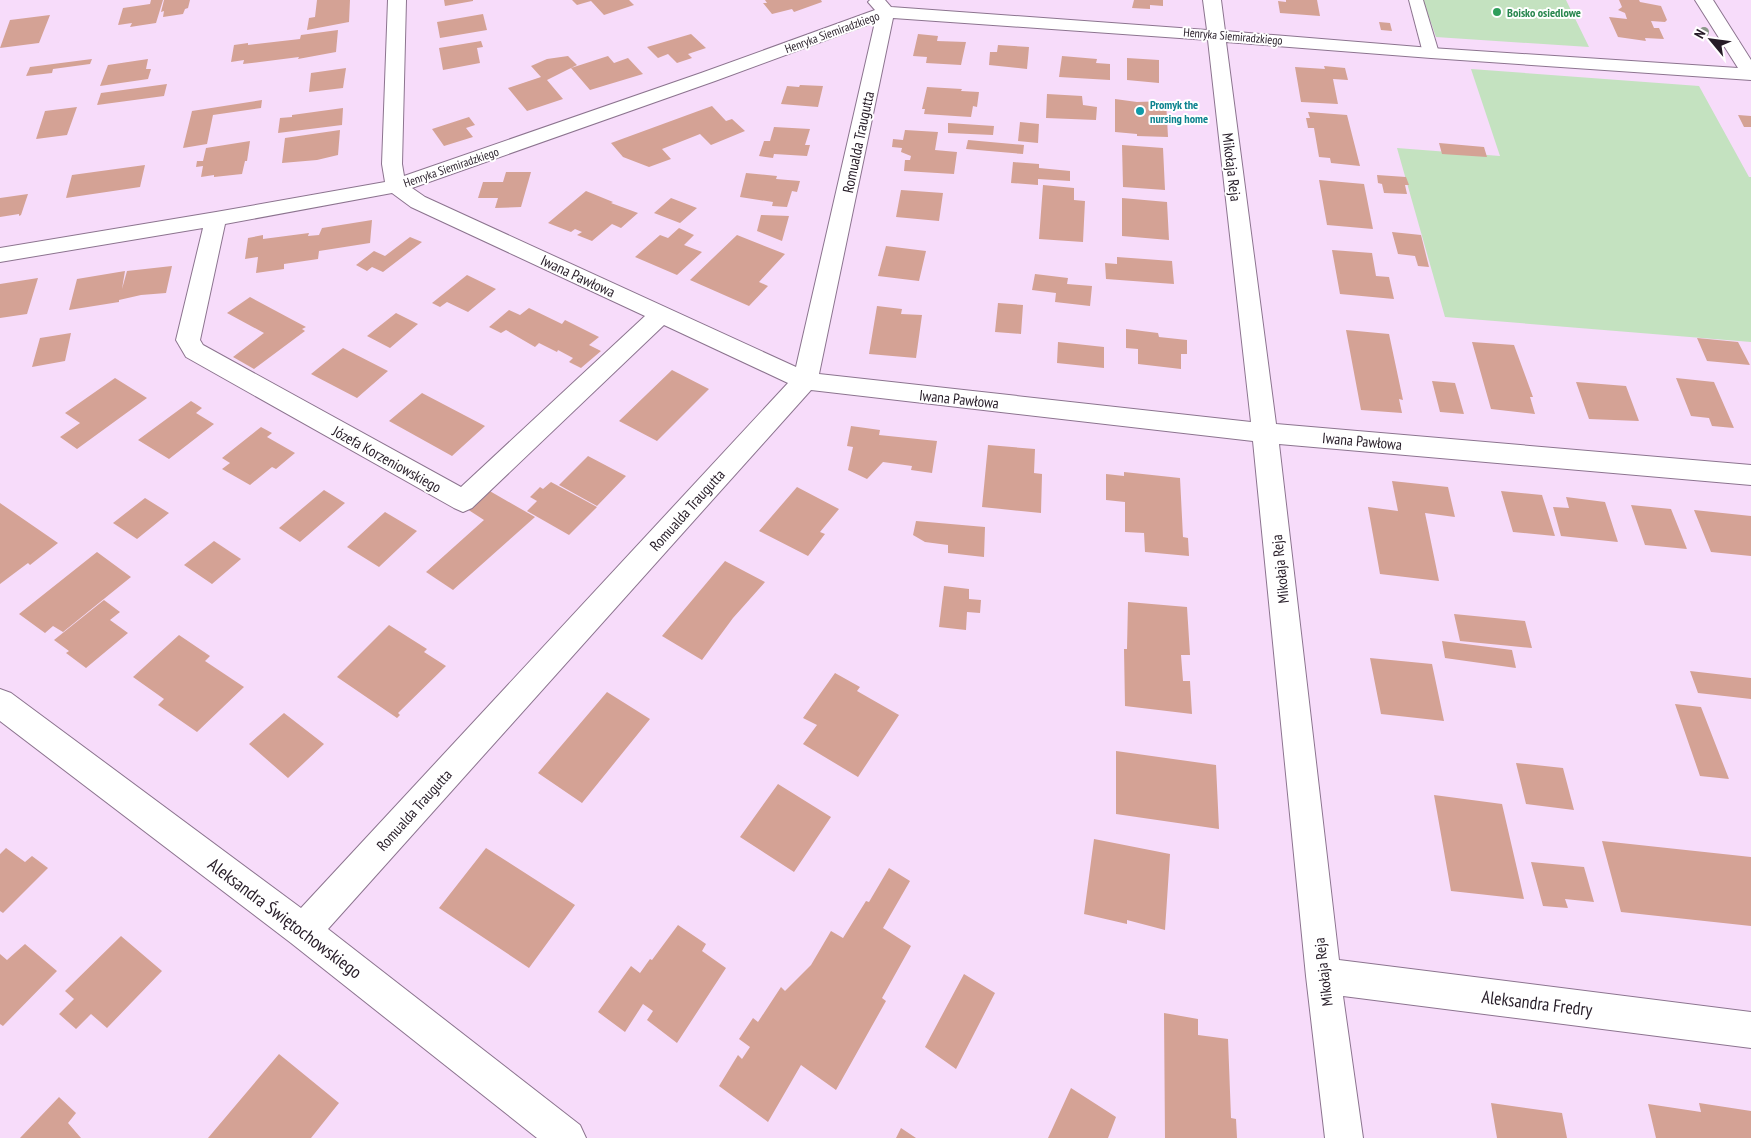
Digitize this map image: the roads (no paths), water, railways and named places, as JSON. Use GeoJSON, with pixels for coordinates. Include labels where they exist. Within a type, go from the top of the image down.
{"type":"FeatureCollection","features":[{"type":"Feature","properties":{"kind":"street"},"geometry":{"type":"LineString","coordinates":[[396,186],[392,164],[397,0]]}},
{"type":"Feature","properties":{"kind":"street","name":"Mikołaja Reja"},"geometry":{"type":"LineString","coordinates":[[1212,0],[1265,433],[1323,976],[1344,1138]]}},
{"type":"Feature","properties":{"kind":"street"},"geometry":{"type":"LineString","coordinates":[[1704,0],[1751,74]]}},
{"type":"Feature","properties":{"kind":"street","name":"Henryka Siemiradzkiego"},"geometry":{"type":"LineString","coordinates":[[0,254],[216,220],[396,186],[700,80],[881,6],[1431,53],[1751,74]]}},
{"type":"Feature","properties":{"kind":"street","name":"Romualda Traugutta"},"geometry":{"type":"LineString","coordinates":[[303,931],[805,381],[881,6]]}},
{"type":"Feature","properties":{"kind":"street","name":"Iwana Pawłowa"},"geometry":{"type":"LineString","coordinates":[[396,186],[418,202],[805,381],[1265,433],[1751,475]]}},
{"type":"Feature","properties":{"kind":"street","name":"Józefa Korzeniowskiego"},"geometry":{"type":"LineString","coordinates":[[216,220],[188,340],[194,351],[463,501],[661,315]]}},
{"type":"Feature","properties":{"kind":"street","name":"Aleksandra Świętochowskiego"},"geometry":{"type":"LineString","coordinates":[[0,703],[303,931],[567,1138]]}},
{"type":"Feature","properties":{"kind":"street","name":"Aleksandra Fredry"},"geometry":{"type":"LineString","coordinates":[[1323,976],[1751,1030]]}},
{"type":"Feature","properties":{"kind":"lane"},"geometry":{"type":"LineString","coordinates":[[1416,0],[1431,53]]}},
{"type":"Feature","properties":{"kind":"place","name":"Boisko osiedlowe"},"geometry":{"type":"Point","coordinates":[1497,12]}},
{"type":"Feature","properties":{"kind":"place","name":"Promyk the nursing home"},"geometry":{"type":"Point","coordinates":[1140,111]}}]}
